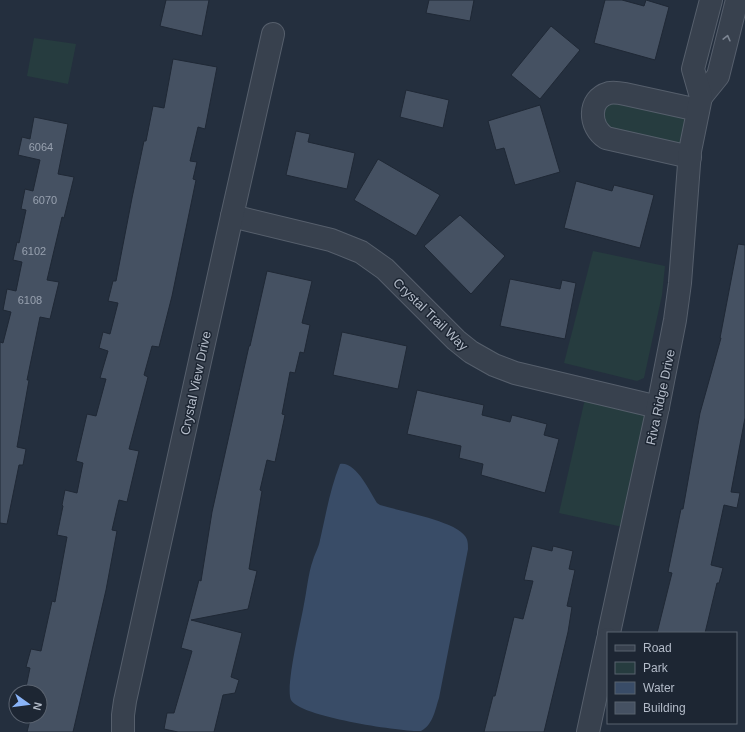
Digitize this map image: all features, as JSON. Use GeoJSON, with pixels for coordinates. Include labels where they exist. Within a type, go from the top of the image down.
{"type":"FeatureCollection","features":[{"type":"Feature","properties":{"kind":"street","name":"Riva Ridge Drive"},"geometry":{"type":"LineString","coordinates":[[609,632],[676,320],[690,157],[700,103],[693,69],[711,0]]}},
{"type":"Feature","properties":{"kind":"street","name":"Riva Ridge Drive"},"geometry":{"type":"LineString","coordinates":[[700,103],[718,76],[737,0]]}},
{"type":"Feature","properties":{"kind":"street","name":"Crystal View Drive"},"geometry":{"type":"LineString","coordinates":[[123,732],[125,701],[273,34]]}},
{"type":"Feature","properties":{"kind":"street"},"geometry":{"type":"LineString","coordinates":[[690,157],[606,138],[599,133],[593,124],[593,110],[601,97],[609,93],[700,103]]}},
{"type":"Feature","properties":{"kind":"street","name":"Crystal Trail Way"},"geometry":{"type":"LineString","coordinates":[[232,216],[331,240],[362,252],[385,269],[456,340],[471,352],[494,365],[515,373],[658,407]]}},
{"type":"Feature","properties":{"kind":"street"},"geometry":{"type":"LineString","coordinates":[[588,732],[607,644]]}},
{"type":"Feature","properties":{"kind":"street"},"geometry":{"type":"LineString","coordinates":[[118,732],[125,701]]}},
{"type":"Feature","properties":{"kind":"green space"},"geometry":{"type":"Polygon","coordinates":[[[34,38],[76,44],[68,84],[27,76],[34,38]]]}},
{"type":"Feature","properties":{"kind":"green space"},"geometry":{"type":"Polygon","coordinates":[[[597,101],[698,110],[690,151],[615,140],[593,111],[597,101]]]}},
{"type":"Feature","properties":{"kind":"green space"},"geometry":{"type":"Polygon","coordinates":[[[593,251],[665,266],[662,295],[644,378],[637,381],[564,363],[593,251]]]}},
{"type":"Feature","properties":{"kind":"green space"},"geometry":{"type":"Polygon","coordinates":[[[587,390],[658,407],[632,529],[559,513],[587,390]]]}},
{"type":"Feature","properties":{"kind":"water"},"geometry":{"type":"Polygon","coordinates":[[[340,464],[346,464],[357,472],[377,503],[380,505],[439,521],[459,531],[465,536],[467,541],[468,549],[439,698],[431,721],[421,731],[394,729],[331,718],[298,706],[291,700],[290,682],[311,565],[319,543],[331,492],[340,464]]]}},
{"type":"Feature","properties":{"kind":"building"},"geometry":{"type":"Polygon","coordinates":[[[166,0],[209,0],[202,36],[160,26],[166,0]]]}},
{"type":"Feature","properties":{"kind":"building"},"geometry":{"type":"Polygon","coordinates":[[[429,0],[474,0],[470,21],[426,13],[429,0]]]}},
{"type":"Feature","properties":{"kind":"building"},"geometry":{"type":"Polygon","coordinates":[[[605,0],[622,0],[644,6],[646,0],[669,7],[655,60],[594,43],[605,0]]]}},
{"type":"Feature","properties":{"kind":"building"},"geometry":{"type":"Polygon","coordinates":[[[551,26],[580,50],[540,99],[511,75],[551,26]]]}},
{"type":"Feature","properties":{"kind":"building"},"geometry":{"type":"Polygon","coordinates":[[[173,59],[217,67],[205,129],[198,127],[190,161],[197,162],[193,179],[196,180],[172,296],[159,347],[152,346],[144,375],[148,377],[129,449],[139,451],[127,502],[119,500],[112,530],[117,531],[106,590],[73,732],[27,732],[29,724],[48,724],[48,684],[27,684],[30,668],[26,667],[31,649],[41,651],[52,601],[55,602],[67,537],[57,535],[65,490],[77,493],[83,463],[76,461],[87,414],[96,416],[106,379],[100,378],[108,351],[99,348],[103,332],[110,334],[118,303],[108,301],[113,281],[116,281],[144,141],[146,141],[153,106],[164,108],[173,59]]]}},
{"type":"Feature","properties":{"kind":"building"},"geometry":{"type":"Polygon","coordinates":[[[406,90],[449,100],[443,128],[400,117],[406,90]]]}},
{"type":"Feature","properties":{"kind":"building"},"geometry":{"type":"Polygon","coordinates":[[[540,105],[560,172],[515,185],[504,148],[496,150],[488,121],[540,105]]]}},
{"type":"Feature","properties":{"kind":"building"},"geometry":{"type":"Polygon","coordinates":[[[34,117],[68,124],[58,174],[74,177],[64,218],[62,217],[47,280],[59,282],[50,319],[40,317],[27,380],[29,380],[17,447],[26,449],[23,465],[19,465],[7,524],[0,523],[0,342],[3,343],[11,312],[3,310],[7,289],[16,291],[22,262],[13,260],[17,242],[19,243],[26,210],[21,209],[25,189],[33,191],[40,160],[18,155],[22,137],[30,139],[34,117]]]}},
{"type":"Feature","properties":{"kind":"building"},"geometry":{"type":"Polygon","coordinates":[[[296,131],[310,134],[308,142],[355,153],[347,189],[286,175],[296,131]]]}},
{"type":"Feature","properties":{"kind":"building"},"geometry":{"type":"Polygon","coordinates":[[[378,159],[440,195],[416,236],[354,200],[378,159]]]}},
{"type":"Feature","properties":{"kind":"building"},"geometry":{"type":"Polygon","coordinates":[[[576,181],[612,191],[614,185],[654,195],[640,248],[564,228],[576,181]]]}},
{"type":"Feature","properties":{"kind":"building"},"geometry":{"type":"Polygon","coordinates":[[[460,215],[505,256],[471,294],[424,246],[460,215]]]}},
{"type":"Feature","properties":{"kind":"building"},"geometry":{"type":"Polygon","coordinates":[[[738,244],[745,245],[745,418],[731,492],[740,493],[737,508],[724,505],[711,565],[723,568],[719,583],[717,583],[705,632],[657,632],[672,573],[668,572],[681,509],[683,509],[700,413],[720,338],[738,244]]]}},
{"type":"Feature","properties":{"kind":"building"},"geometry":{"type":"Polygon","coordinates":[[[267,271],[312,281],[302,323],[310,325],[304,353],[300,352],[295,373],[290,372],[282,414],[285,415],[275,462],[267,460],[260,490],[262,491],[249,569],[257,571],[248,609],[191,620],[242,633],[231,677],[239,680],[235,693],[223,695],[214,732],[178,732],[164,729],[167,713],[174,713],[192,651],[181,648],[199,580],[201,581],[212,512],[267,271]]]}},
{"type":"Feature","properties":{"kind":"building"},"geometry":{"type":"Polygon","coordinates":[[[510,279],[560,289],[562,280],[576,283],[565,339],[500,326],[510,279]]]}},
{"type":"Feature","properties":{"kind":"building"},"geometry":{"type":"Polygon","coordinates":[[[342,332],[407,346],[398,389],[333,375],[342,332]]]}},
{"type":"Feature","properties":{"kind":"building"},"geometry":{"type":"Polygon","coordinates":[[[417,390],[484,405],[482,415],[510,422],[512,415],[547,424],[544,435],[559,439],[545,493],[481,475],[483,464],[459,458],[461,446],[407,434],[417,390]]]}},
{"type":"Feature","properties":{"kind":"building"},"geometry":{"type":"Polygon","coordinates":[[[532,546],[552,551],[553,546],[573,551],[569,569],[575,570],[567,606],[572,607],[568,632],[544,732],[484,732],[493,696],[495,696],[514,617],[523,619],[533,581],[524,580],[532,546]]]}}]}
